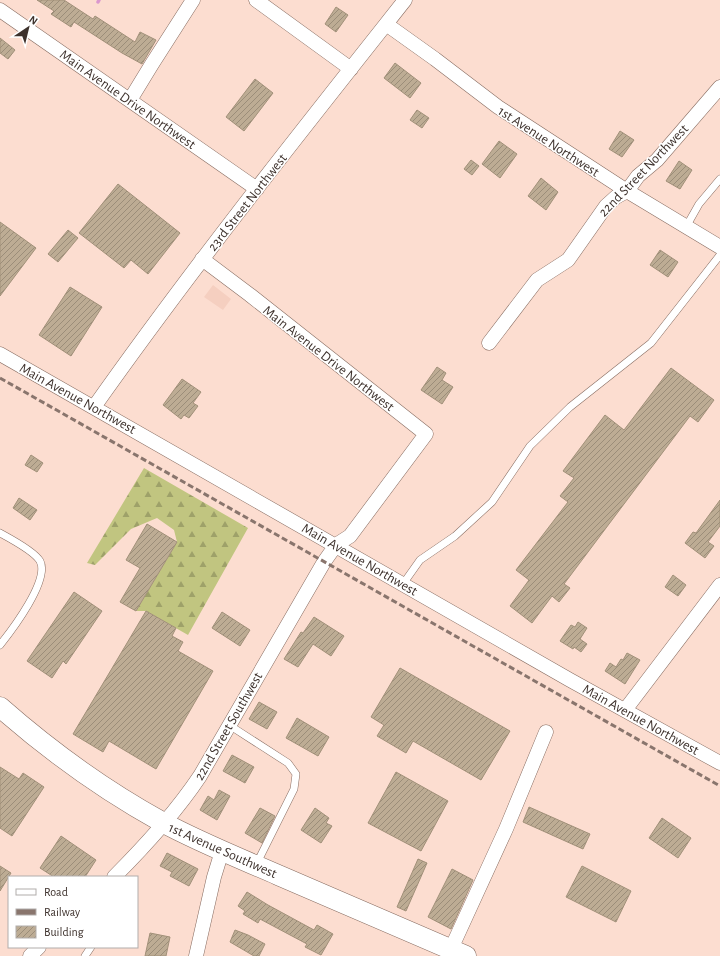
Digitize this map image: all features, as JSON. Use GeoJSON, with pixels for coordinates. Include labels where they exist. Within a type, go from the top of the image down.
{"type":"FeatureCollection","features":[{"type":"Feature","properties":{"kind":"main road","name":"1st Avenue Southwest"},"geometry":{"type":"LineString","coordinates":[[0,707],[24,729],[79,770],[124,800],[163,823],[222,851],[459,953]]}},
{"type":"Feature","properties":{"kind":"street"},"geometry":{"type":"LineString","coordinates":[[130,100],[194,0]]}},
{"type":"Feature","properties":{"kind":"street"},"geometry":{"type":"LineString","coordinates":[[256,0],[271,4],[350,69]]}},
{"type":"Feature","properties":{"kind":"street","name":"23rd Street Northwest"},"geometry":{"type":"LineString","coordinates":[[94,407],[136,346],[202,259],[405,0]]}},
{"type":"Feature","properties":{"kind":"street","name":"Main Avenue Drive Northwest"},"geometry":{"type":"LineString","coordinates":[[0,10],[257,189]]}},
{"type":"Feature","properties":{"kind":"street","name":"1st Avenue Northwest"},"geometry":{"type":"LineString","coordinates":[[386,24],[498,107],[627,191],[720,247]]}},
{"type":"Feature","properties":{"kind":"street","name":"22nd Street Northwest"},"geometry":{"type":"LineString","coordinates":[[489,343],[537,280],[568,260],[606,206],[616,197],[627,191],[638,176],[657,160],[720,87]]}},
{"type":"Feature","properties":{"kind":"street","name":"Main Avenue Drive Northwest"},"geometry":{"type":"LineString","coordinates":[[202,259],[426,434],[350,536],[336,545]]}},
{"type":"Feature","properties":{"kind":"street","name":"Main Avenue Northwest"},"geometry":{"type":"LineString","coordinates":[[0,354],[720,763]]}},
{"type":"Feature","properties":{"kind":"street","name":"22nd Street Southwest"},"geometry":{"type":"LineString","coordinates":[[115,876],[141,849],[188,794],[200,776],[324,562],[336,545]]}},
{"type":"Feature","properties":{"kind":"street"},"geometry":{"type":"LineString","coordinates":[[625,710],[720,585]]}},
{"type":"Feature","properties":{"kind":"street"},"geometry":{"type":"LineString","coordinates":[[459,953],[506,829],[546,732]]}},
{"type":"Feature","properties":{"kind":"street"},"geometry":{"type":"LineString","coordinates":[[196,956],[210,892],[222,851]]}},
{"type":"Feature","properties":{"kind":"street"},"geometry":{"type":"LineString","coordinates":[[30,956],[39,948]]}},
{"type":"Feature","properties":{"kind":"lane"},"geometry":{"type":"LineString","coordinates":[[686,227],[699,204],[720,179]]}},
{"type":"Feature","properties":{"kind":"lane"},"geometry":{"type":"LineString","coordinates":[[403,584],[420,560],[455,536],[492,502],[530,446],[570,407],[651,343],[720,255]]}},
{"type":"Feature","properties":{"kind":"lane"},"geometry":{"type":"LineString","coordinates":[[0,533],[27,549],[39,561],[42,569],[39,582],[29,603],[0,645]]}},
{"type":"Feature","properties":{"kind":"lane"},"geometry":{"type":"LineString","coordinates":[[229,725],[288,763],[296,774],[294,789],[256,865]]}},
{"type":"Feature","properties":{"kind":"shaded area"},"geometry":{"type":"Polygon","coordinates":[[[213,285],[231,299],[223,310],[204,297],[213,285]]]}},
{"type":"Feature","properties":{"kind":"green space"},"geometry":{"type":"Polygon","coordinates":[[[144,468],[248,528],[188,635],[146,611],[136,611],[177,542],[174,530],[157,518],[131,529],[95,565],[87,563],[144,468]]]}},
{"type":"Feature","properties":{"kind":"building"},"geometry":{"type":"Polygon","coordinates":[[[37,0],[64,0],[93,19],[95,16],[135,42],[140,32],[156,40],[142,64],[74,22],[71,27],[51,14],[54,11],[37,0]]]}},
{"type":"Feature","properties":{"kind":"building"},"geometry":{"type":"Polygon","coordinates":[[[336,7],[348,15],[336,32],[325,24],[336,7]]]}},
{"type":"Feature","properties":{"kind":"building"},"geometry":{"type":"Polygon","coordinates":[[[0,38],[15,50],[8,59],[0,53],[0,38]]]}},
{"type":"Feature","properties":{"kind":"building"},"geometry":{"type":"Polygon","coordinates":[[[395,63],[421,83],[410,98],[384,78],[395,63]]]}},
{"type":"Feature","properties":{"kind":"building"},"geometry":{"type":"Polygon","coordinates":[[[255,79],[273,93],[244,131],[226,117],[255,79]]]}},
{"type":"Feature","properties":{"kind":"building"},"geometry":{"type":"Polygon","coordinates":[[[417,110],[429,118],[422,128],[410,120],[417,110]]]}},
{"type":"Feature","properties":{"kind":"building"},"geometry":{"type":"Polygon","coordinates":[[[620,131],[634,140],[622,157],[609,149],[620,131]]]}},
{"type":"Feature","properties":{"kind":"building"},"geometry":{"type":"Polygon","coordinates":[[[499,141],[517,154],[500,178],[482,164],[499,141]]]}},
{"type":"Feature","properties":{"kind":"building"},"geometry":{"type":"Polygon","coordinates":[[[471,160],[479,166],[472,175],[464,169],[471,160]]]}},
{"type":"Feature","properties":{"kind":"building"},"geometry":{"type":"Polygon","coordinates":[[[679,161],[692,170],[680,189],[666,181],[679,161]]]}},
{"type":"Feature","properties":{"kind":"building"},"geometry":{"type":"Polygon","coordinates":[[[541,178],[558,192],[546,210],[528,196],[541,178]]]}},
{"type":"Feature","properties":{"kind":"building"},"geometry":{"type":"Polygon","coordinates":[[[118,184],[180,233],[148,274],[131,260],[124,268],[79,233],[118,184]]]}},
{"type":"Feature","properties":{"kind":"building"},"geometry":{"type":"Polygon","coordinates":[[[0,222],[36,248],[0,296],[0,222]]]}},
{"type":"Feature","properties":{"kind":"building"},"geometry":{"type":"Polygon","coordinates":[[[68,230],[78,238],[58,262],[48,254],[68,230]]]}},
{"type":"Feature","properties":{"kind":"building"},"geometry":{"type":"Polygon","coordinates":[[[660,250],[678,262],[668,277],[650,265],[660,250]]]}},
{"type":"Feature","properties":{"kind":"building"},"geometry":{"type":"Polygon","coordinates":[[[70,287],[102,307],[71,356],[39,335],[70,287]]]}},
{"type":"Feature","properties":{"kind":"building"},"geometry":{"type":"Polygon","coordinates":[[[437,367],[446,373],[442,380],[453,387],[442,404],[421,390],[437,367]]]}},
{"type":"Feature","properties":{"kind":"building"},"geometry":{"type":"Polygon","coordinates":[[[671,368],[714,400],[698,422],[690,416],[564,584],[570,588],[559,602],[552,596],[532,623],[510,606],[529,580],[516,570],[568,502],[560,496],[574,478],[563,471],[605,415],[624,430],[671,368]]]}},
{"type":"Feature","properties":{"kind":"building"},"geometry":{"type":"Polygon","coordinates":[[[182,379],[201,392],[193,403],[198,406],[189,418],[184,415],[181,419],[163,405],[182,379]]]}},
{"type":"Feature","properties":{"kind":"building"},"geometry":{"type":"Polygon","coordinates":[[[31,455],[43,463],[37,472],[25,465],[31,455]]]}},
{"type":"Feature","properties":{"kind":"building"},"geometry":{"type":"Polygon","coordinates":[[[19,498],[37,510],[30,520],[13,508],[19,498]]]}},
{"type":"Feature","properties":{"kind":"building"},"geometry":{"type":"Polygon","coordinates":[[[720,500],[720,526],[708,542],[714,546],[705,558],[685,543],[693,532],[696,533],[720,500]]]}},
{"type":"Feature","properties":{"kind":"building"},"geometry":{"type":"Polygon","coordinates":[[[147,524],[177,542],[136,611],[120,602],[140,568],[126,560],[147,524]]]}},
{"type":"Feature","properties":{"kind":"building"},"geometry":{"type":"Polygon","coordinates":[[[673,575],[686,585],[678,596],[665,587],[673,575]]]}},
{"type":"Feature","properties":{"kind":"building"},"geometry":{"type":"Polygon","coordinates":[[[74,592],[102,611],[66,664],[63,661],[52,678],[27,661],[74,592]]]}},
{"type":"Feature","properties":{"kind":"building"},"geometry":{"type":"Polygon","coordinates":[[[146,611],[176,628],[172,636],[183,642],[178,651],[213,671],[156,769],[109,741],[103,752],[73,734],[146,611]]]}},
{"type":"Feature","properties":{"kind":"building"},"geometry":{"type":"Polygon","coordinates":[[[222,612],[250,630],[240,646],[212,628],[222,612]]]}},
{"type":"Feature","properties":{"kind":"building"},"geometry":{"type":"Polygon","coordinates":[[[314,617],[344,636],[331,656],[313,644],[298,667],[284,659],[301,632],[303,633],[314,617]]]}},
{"type":"Feature","properties":{"kind":"building"},"geometry":{"type":"Polygon","coordinates":[[[578,622],[587,628],[580,639],[587,644],[581,652],[560,641],[571,625],[575,627],[578,622]]]}},
{"type":"Feature","properties":{"kind":"building"},"geometry":{"type":"Polygon","coordinates":[[[627,653],[640,660],[625,684],[605,671],[610,663],[616,667],[627,653]]]}},
{"type":"Feature","properties":{"kind":"building"},"geometry":{"type":"Polygon","coordinates":[[[400,668],[510,731],[481,780],[413,741],[406,753],[377,736],[384,725],[371,717],[400,668]]]}},
{"type":"Feature","properties":{"kind":"building"},"geometry":{"type":"Polygon","coordinates":[[[259,702],[277,712],[267,729],[249,719],[259,702]]]}},
{"type":"Feature","properties":{"kind":"building"},"geometry":{"type":"Polygon","coordinates":[[[297,718],[329,737],[318,756],[286,738],[297,718]]]}},
{"type":"Feature","properties":{"kind":"building"},"geometry":{"type":"Polygon","coordinates":[[[232,755],[254,767],[245,783],[223,771],[232,755]]]}},
{"type":"Feature","properties":{"kind":"building"},"geometry":{"type":"Polygon","coordinates":[[[0,767],[19,779],[23,773],[44,787],[12,836],[0,828],[0,767]]]}},
{"type":"Feature","properties":{"kind":"building"},"geometry":{"type":"Polygon","coordinates":[[[396,772],[448,801],[421,851],[368,823],[396,772]]]}},
{"type":"Feature","properties":{"kind":"building"},"geometry":{"type":"Polygon","coordinates":[[[219,790],[230,796],[217,820],[200,810],[208,796],[214,800],[219,790]]]}},
{"type":"Feature","properties":{"kind":"building"},"geometry":{"type":"Polygon","coordinates":[[[529,807],[590,834],[583,849],[523,822],[529,807]]]}},
{"type":"Feature","properties":{"kind":"building"},"geometry":{"type":"Polygon","coordinates":[[[260,808],[275,816],[262,843],[245,833],[260,808]]]}},
{"type":"Feature","properties":{"kind":"building"},"geometry":{"type":"Polygon","coordinates":[[[315,808],[329,818],[326,823],[332,826],[321,843],[301,830],[315,808]]]}},
{"type":"Feature","properties":{"kind":"building"},"geometry":{"type":"Polygon","coordinates":[[[662,818],[691,838],[678,858],[649,838],[662,818]]]}},
{"type":"Feature","properties":{"kind":"building"},"geometry":{"type":"Polygon","coordinates":[[[61,836],[96,860],[86,876],[52,876],[40,868],[61,836]]]}},
{"type":"Feature","properties":{"kind":"building"},"geometry":{"type":"Polygon","coordinates":[[[167,853],[198,869],[189,886],[170,876],[172,872],[160,866],[167,853]]]}},
{"type":"Feature","properties":{"kind":"building"},"geometry":{"type":"Polygon","coordinates":[[[418,859],[427,863],[406,911],[397,907],[418,859]]]}},
{"type":"Feature","properties":{"kind":"building"},"geometry":{"type":"Polygon","coordinates":[[[0,866],[11,873],[0,891],[0,866]]]}},
{"type":"Feature","properties":{"kind":"building"},"geometry":{"type":"Polygon","coordinates":[[[582,866],[631,891],[616,922],[566,897],[582,866]]]}},
{"type":"Feature","properties":{"kind":"building"},"geometry":{"type":"Polygon","coordinates":[[[452,869],[473,880],[451,929],[428,917],[452,869]]]}},
{"type":"Feature","properties":{"kind":"building"},"geometry":{"type":"Polygon","coordinates":[[[247,892],[314,930],[317,925],[333,934],[321,955],[305,947],[307,944],[260,919],[258,923],[243,914],[245,911],[238,906],[247,892]]]}},
{"type":"Feature","properties":{"kind":"building"},"geometry":{"type":"Polygon","coordinates":[[[235,930],[265,944],[259,956],[254,956],[230,942],[235,930]]]}},
{"type":"Feature","properties":{"kind":"building"},"geometry":{"type":"Polygon","coordinates":[[[150,933],[170,937],[166,956],[145,956],[150,933]]]}},
{"type":"Feature","properties":{"kind":"railway"},"geometry":{"type":"LineString","coordinates":[[0,378],[720,786]]}}]}
